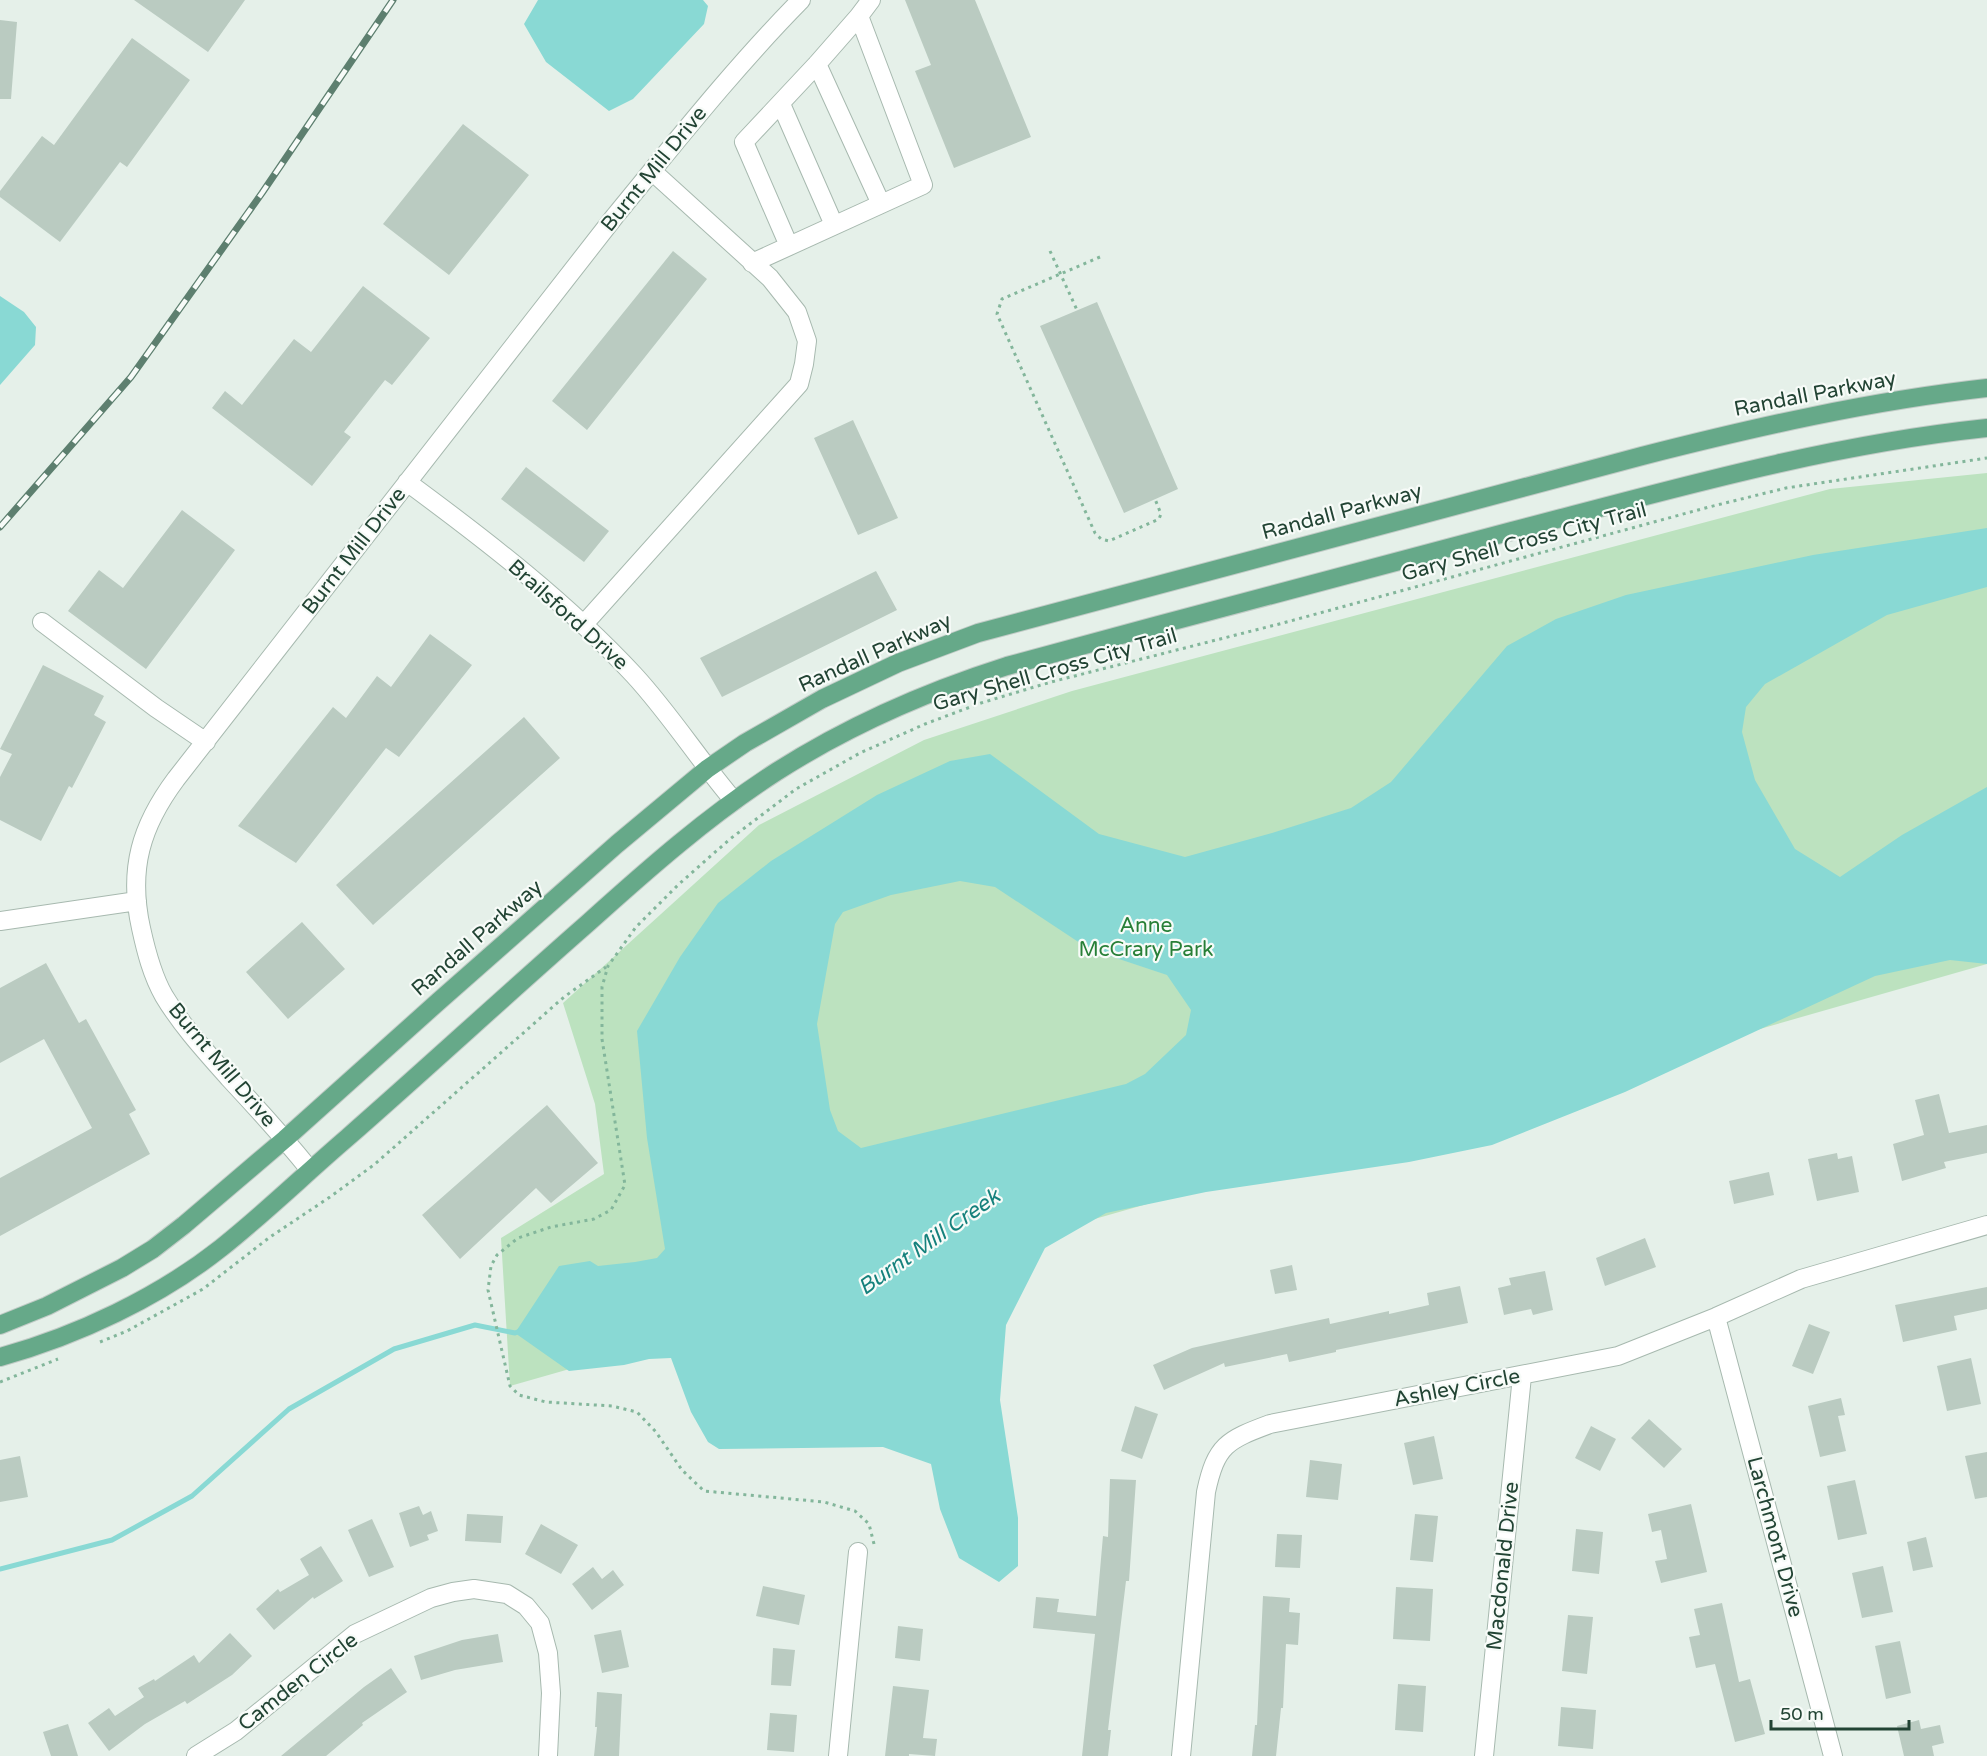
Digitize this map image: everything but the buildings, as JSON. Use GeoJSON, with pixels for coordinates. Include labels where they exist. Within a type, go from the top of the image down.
{"type":"FeatureCollection","features":[{"type":"Feature","properties":{"kind":"main road","name":"Randall Parkway"},"geometry":{"type":"LineString","coordinates":[[0,1325],[86,1287],[153,1249],[285,1139],[570,885],[706,769],[822,699],[898,663],[978,633],[1728,434],[1873,404],[1987,388]]}},
{"type":"Feature","properties":{"kind":"main road"},"geometry":{"type":"LineString","coordinates":[[0,1357],[91,1323],[163,1288],[219,1250],[683,840],[777,771],[857,726],[927,694],[1006,666],[1713,478],[1844,448],[1987,428]]}},
{"type":"Feature","properties":{"kind":"street","name":"Burnt Mill Drive"},"geometry":{"type":"LineString","coordinates":[[310,1170],[285,1139],[193,1038],[164,995],[147,956],[135,887],[137,859],[149,824],[166,792],[652,171],[760,42],[801,0]]}},
{"type":"Feature","properties":{"kind":"street"},"geometry":{"type":"LineString","coordinates":[[789,246],[744,142],[817,64],[871,0]]}},
{"type":"Feature","properties":{"kind":"street"},"geometry":{"type":"LineString","coordinates":[[752,263],[923,185],[859,16]]}},
{"type":"Feature","properties":{"kind":"street"},"geometry":{"type":"LineString","coordinates":[[817,64],[881,204]]}},
{"type":"Feature","properties":{"kind":"street"},"geometry":{"type":"LineString","coordinates":[[780,104],[834,225]]}},
{"type":"Feature","properties":{"kind":"street"},"geometry":{"type":"LineString","coordinates":[[585,624],[799,384],[804,364],[807,341],[797,312],[770,278],[652,171]]}},
{"type":"Feature","properties":{"kind":"street","name":"Brailsford Drive"},"geometry":{"type":"LineString","coordinates":[[407,482],[462,522],[585,624],[636,678],[706,769],[734,801]]}},
{"type":"Feature","properties":{"kind":"street"},"geometry":{"type":"LineString","coordinates":[[42,622],[156,708],[206,742]]}},
{"type":"Feature","properties":{"kind":"street"},"geometry":{"type":"LineString","coordinates":[[0,921],[137,901]]}},
{"type":"Feature","properties":{"kind":"street","name":"Ashley Circle"},"geometry":{"type":"LineString","coordinates":[[1180,1756],[1206,1492],[1215,1459],[1225,1445],[1270,1424],[1618,1356],[1716,1317],[1801,1279],[1987,1226]]}},
{"type":"Feature","properties":{"kind":"street","name":"Larchmont Drive"},"geometry":{"type":"LineString","coordinates":[[1716,1317],[1833,1756]]}},
{"type":"Feature","properties":{"kind":"street","name":"Macdonald Drive"},"geometry":{"type":"LineString","coordinates":[[1484,1756],[1522,1376]]}},
{"type":"Feature","properties":{"kind":"street"},"geometry":{"type":"LineString","coordinates":[[838,1756],[866,1551]]}},
{"type":"Feature","properties":{"kind":"street","name":"Camden Circle"},"geometry":{"type":"LineString","coordinates":[[196,1756],[236,1731],[355,1635],[431,1598],[474,1589],[507,1594],[526,1606],[540,1623],[548,1653],[551,1693],[548,1756]]}},
{"type":"Feature","properties":{"kind":"path"},"geometry":{"type":"LineString","coordinates":[[1050,251],[1077,310]]}},
{"type":"Feature","properties":{"kind":"path"},"geometry":{"type":"LineString","coordinates":[[1100,256],[1002,299],[997,314],[1095,533],[1101,539],[1109,542],[1159,519],[1161,514],[1155,500]]}},
{"type":"Feature","properties":{"kind":"path","name":"Gary Shell Cross City Trail"},"geometry":{"type":"LineString","coordinates":[[866,1551],[875,1540],[869,1524],[855,1510],[824,1502],[705,1491],[682,1470],[656,1432],[637,1412],[612,1406],[546,1402],[519,1395],[510,1386],[489,1290],[491,1266],[497,1255],[518,1238],[550,1227],[594,1219],[610,1210],[625,1185],[602,1039],[602,987],[608,966],[636,927],[679,884],[730,838],[796,789],[860,753],[925,724],[981,704],[1051,682],[1295,620],[1786,488],[1987,458]]}},
{"type":"Feature","properties":{"kind":"path"},"geometry":{"type":"LineString","coordinates":[[94,1345],[127,1331],[203,1289],[270,1237],[375,1164],[564,997],[608,966]]}},
{"type":"Feature","properties":{"kind":"path"},"geometry":{"type":"LineString","coordinates":[[0,1382],[61,1358]]}},
{"type":"Feature","properties":{"kind":"green space","name":"Anne McCrary Park"},"geometry":{"type":"Polygon","coordinates":[[[1987,473],[1987,964],[510,1386],[501,1238],[604,1174],[595,1104],[563,1003],[759,825],[924,740],[1072,691],[1830,489],[1987,473]]]}},
{"type":"Feature","properties":{"kind":"water"},"geometry":{"type":"Polygon","coordinates":[[[538,0],[703,0],[708,6],[704,24],[633,99],[609,111],[546,62],[524,24],[538,0]]]}},
{"type":"Feature","properties":{"kind":"water"},"geometry":{"type":"Polygon","coordinates":[[[0,296],[24,312],[36,327],[35,345],[0,385],[0,296]]]}},
{"type":"Feature","properties":{"kind":"water","name":"Anne McCrary Park"},"geometry":{"type":"Polygon","coordinates":[[[1987,528],[1987,587],[1887,615],[1765,684],[1746,707],[1742,732],[1755,780],[1795,849],[1840,877],[1902,835],[1987,787],[1987,964],[1950,960],[1875,976],[1625,1092],[1492,1145],[1409,1162],[1206,1192],[1106,1213],[1045,1248],[1006,1325],[1000,1400],[1018,1518],[1018,1566],[999,1582],[959,1558],[940,1509],[931,1464],[883,1447],[719,1449],[708,1442],[691,1412],[671,1358],[569,1371],[515,1333],[559,1266],[590,1261],[598,1266],[635,1262],[657,1258],[665,1249],[647,1138],[637,1031],[680,957],[718,903],[771,861],[877,795],[950,761],[990,754],[1099,834],[1185,857],[1351,808],[1391,782],[1507,646],[1556,619],[1626,595],[1813,555],[1987,528]],[[960,881],[891,895],[843,912],[835,924],[817,1024],[830,1110],[838,1131],[861,1148],[1126,1084],[1145,1074],[1186,1035],[1191,1010],[1167,975],[1089,949],[995,887],[960,881]]]}},
{"type":"Feature","properties":{"kind":"waterway","name":"Burnt Mill Creek"},"geometry":{"type":"LineString","coordinates":[[0,1569],[112,1540],[192,1496],[289,1409],[394,1349],[475,1325],[515,1333],[520,1331]]}},
{"type":"Feature","properties":{"kind":"railway"},"geometry":{"type":"LineString","coordinates":[[0,527],[131,377],[262,193],[393,0]]}}]}
